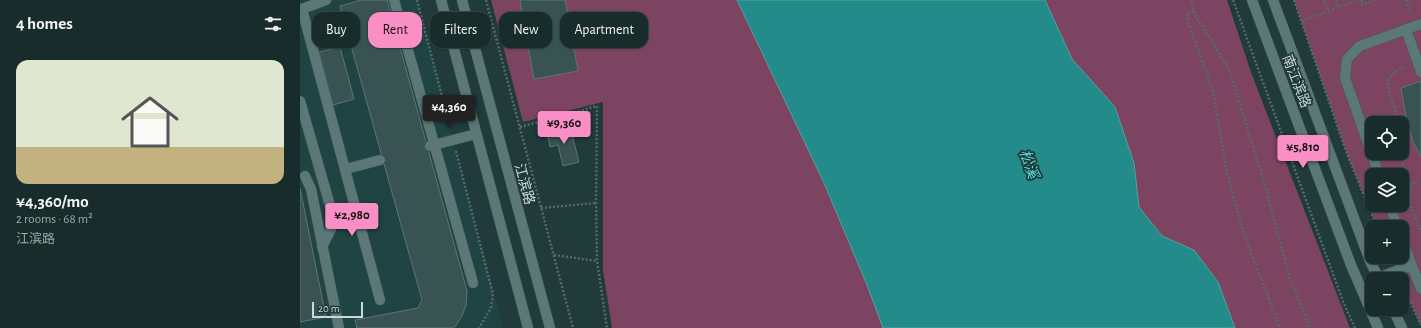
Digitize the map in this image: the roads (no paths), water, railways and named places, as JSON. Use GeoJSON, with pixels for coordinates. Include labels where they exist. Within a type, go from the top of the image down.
{"type":"FeatureCollection","features":[{"type":"Feature","properties":{"kind":"street"},"geometry":{"type":"LineString","coordinates":[[326,0],[302,9],[380,300]]}},
{"type":"Feature","properties":{"kind":"street"},"geometry":{"type":"LineString","coordinates":[[394,0],[432,146],[473,282]]}},
{"type":"Feature","properties":{"kind":"street"},"geometry":{"type":"LineString","coordinates":[[441,0],[528,328]]}},
{"type":"Feature","properties":{"kind":"street","name":"江滨路"},"geometry":{"type":"LineString","coordinates":[[462,0],[550,328]]}},
{"type":"Feature","properties":{"kind":"street","name":"南江滨路"},"geometry":{"type":"LineString","coordinates":[[1252,0],[1351,265],[1378,328]]}},
{"type":"Feature","properties":{"kind":"street","name":"南江滨路"},"geometry":{"type":"LineString","coordinates":[[1273,0],[1370,261],[1376,272]]}},
{"type":"Feature","properties":{"kind":"street"},"geometry":{"type":"LineString","coordinates":[[1377,168],[1345,78],[1347,59],[1360,46],[1421,24]]}},
{"type":"Feature","properties":{"kind":"street"},"geometry":{"type":"LineString","coordinates":[[1406,29],[1420,68]]}},
{"type":"Feature","properties":{"kind":"street"},"geometry":{"type":"LineString","coordinates":[[300,101],[331,209],[331,229],[322,247]]}},
{"type":"Feature","properties":{"kind":"street"},"geometry":{"type":"LineString","coordinates":[[432,146],[476,134]]}},
{"type":"Feature","properties":{"kind":"street"},"geometry":{"type":"LineString","coordinates":[[346,169],[380,160]]}},
{"type":"Feature","properties":{"kind":"street"},"geometry":{"type":"LineString","coordinates":[[305,176],[311,189],[339,328]]}},
{"type":"Feature","properties":{"kind":"street"},"geometry":{"type":"LineString","coordinates":[[1409,259],[1421,289]]}},
{"type":"Feature","properties":{"kind":"street"},"geometry":{"type":"LineString","coordinates":[[1395,272],[1411,265]]}},
{"type":"Feature","properties":{"kind":"street"},"geometry":{"type":"LineString","coordinates":[[1396,316],[1402,328]]}},
{"type":"Feature","properties":{"kind":"water","name":"松溪"},"geometry":{"type":"Polygon","coordinates":[[[737,0],[1045,0],[1072,59],[1115,107],[1134,163],[1139,207],[1162,236],[1194,250],[1218,282],[1235,328],[883,328],[867,285],[824,183],[737,0]]]}},
{"type":"Feature","properties":{"kind":"tunnel"},"geometry":{"type":"LineString","coordinates":[[380,160],[428,147]]}}]}
